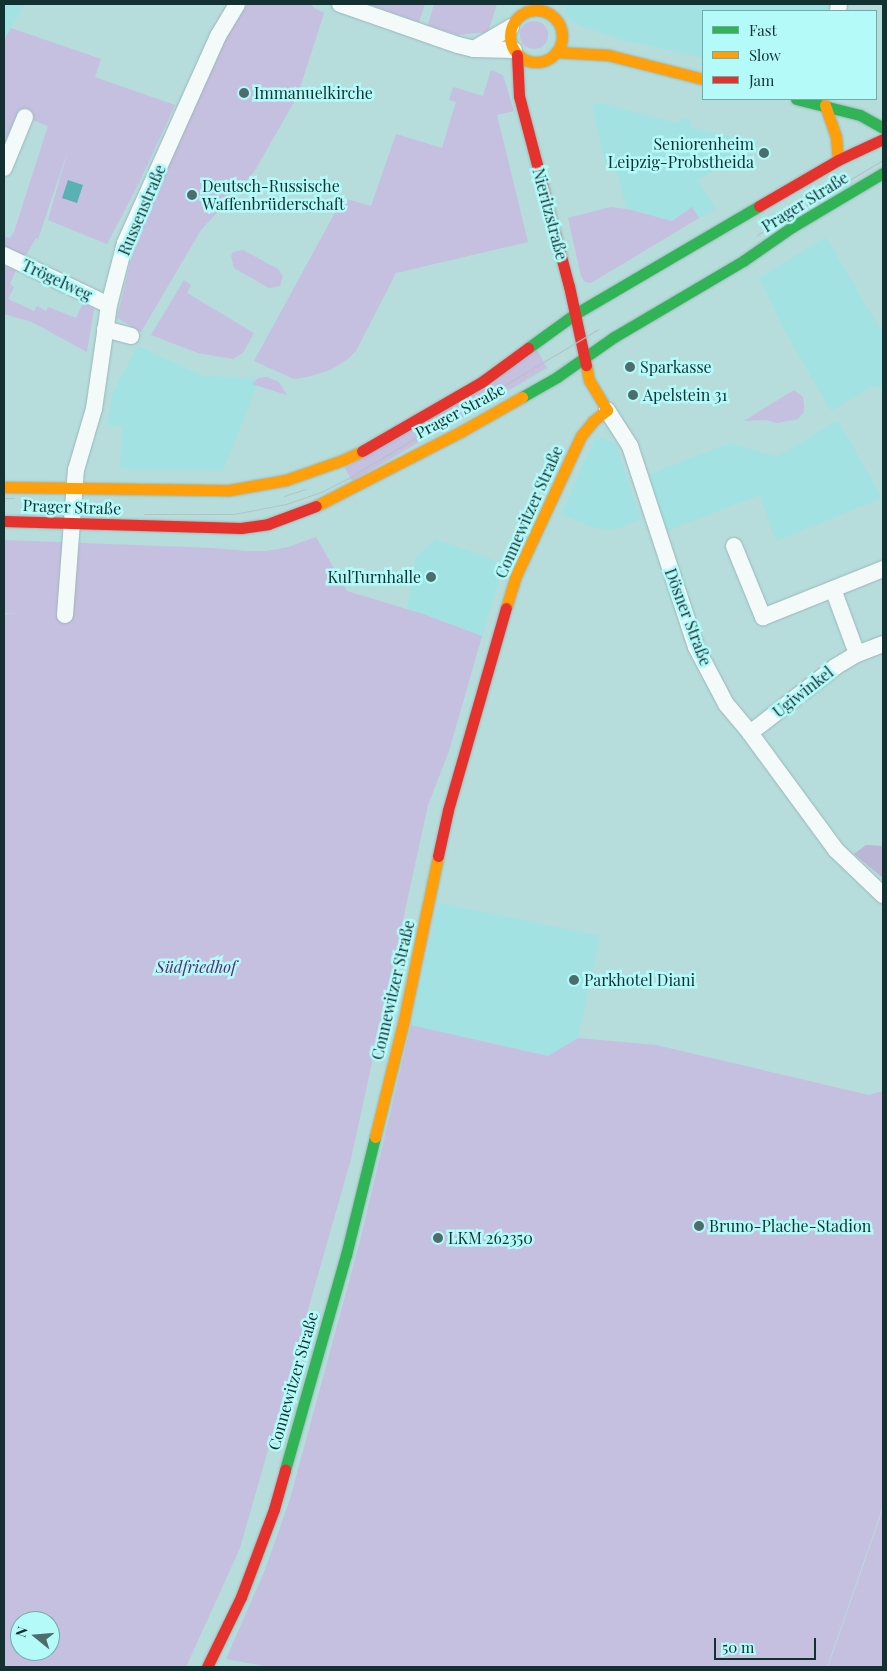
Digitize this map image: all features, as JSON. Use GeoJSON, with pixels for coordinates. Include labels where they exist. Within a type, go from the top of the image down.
{"type":"FeatureCollection","features":[{"type":"Feature","properties":{"kind":"street","name":"Russenstraße"},"geometry":{"type":"LineString","coordinates":[[65,615],[77,464],[94,409],[109,305],[126,243],[218,36],[236,4]]}},
{"type":"Feature","properties":{"kind":"street"},"geometry":{"type":"LineString","coordinates":[[340,4],[438,39],[474,49],[516,53],[530,62],[538,62],[551,57],[556,52],[562,37],[561,29],[553,16],[533,7],[519,16],[511,27],[474,49]]}},
{"type":"Feature","properties":{"kind":"street"},"geometry":{"type":"LineString","coordinates":[[553,16],[554,4]]}},
{"type":"Feature","properties":{"kind":"street"},"geometry":{"type":"LineString","coordinates":[[511,27],[510,35],[516,53]]}},
{"type":"Feature","properties":{"kind":"street"},"geometry":{"type":"LineString","coordinates":[[561,29],[608,55]]}},
{"type":"Feature","properties":{"kind":"street"},"geometry":{"type":"LineString","coordinates":[[556,52],[608,55],[702,79]]}},
{"type":"Feature","properties":{"kind":"street","name":"Nieritzstraße"},"geometry":{"type":"LineString","coordinates":[[516,53],[519,96],[585,357]]}},
{"type":"Feature","properties":{"kind":"street"},"geometry":{"type":"LineString","coordinates":[[519,96],[538,62]]}},
{"type":"Feature","properties":{"kind":"street"},"geometry":{"type":"LineString","coordinates":[[804,100],[819,102],[860,115],[883,128]]}},
{"type":"Feature","properties":{"kind":"street"},"geometry":{"type":"LineString","coordinates":[[819,102],[836,137],[838,160]]}},
{"type":"Feature","properties":{"kind":"street"},"geometry":{"type":"LineString","coordinates":[[4,168],[25,117]]}},
{"type":"Feature","properties":{"kind":"street","name":"Prager Straße"},"geometry":{"type":"LineString","coordinates":[[4,487],[204,492],[249,487],[313,472],[372,446],[483,381],[575,314],[838,160],[883,139]]}},
{"type":"Feature","properties":{"kind":"street","name":"Prager Straße"},"geometry":{"type":"LineString","coordinates":[[4,521],[241,528],[268,524],[325,502],[418,452],[462,431],[557,377],[614,337],[743,261],[792,227],[883,173]]}},
{"type":"Feature","properties":{"kind":"street","name":"Trögelweg"},"geometry":{"type":"LineString","coordinates":[[4,256],[109,305]]}},
{"type":"Feature","properties":{"kind":"street"},"geometry":{"type":"LineString","coordinates":[[105,329],[131,336]]}},
{"type":"Feature","properties":{"kind":"street"},"geometry":{"type":"LineString","coordinates":[[585,357],[589,380],[607,410]]}},
{"type":"Feature","properties":{"kind":"street","name":"Dösner Straße"},"geometry":{"type":"LineString","coordinates":[[607,410],[630,446],[696,647],[726,704],[750,733],[836,850],[883,896]]}},
{"type":"Feature","properties":{"kind":"street","name":"Connewitzer Straße"},"geometry":{"type":"LineString","coordinates":[[207,1667],[241,1597],[274,1510],[344,1264],[403,1024],[448,810],[515,578],[581,436],[607,410]]}},
{"type":"Feature","properties":{"kind":"street"},"geometry":{"type":"LineString","coordinates":[[734,546],[763,617],[883,569]]}},
{"type":"Feature","properties":{"kind":"street"},"geometry":{"type":"LineString","coordinates":[[833,589],[857,654]]}},
{"type":"Feature","properties":{"kind":"street","name":"Ugiwinkel"},"geometry":{"type":"LineString","coordinates":[[750,733],[835,667],[857,654],[883,644]]}},
{"type":"Feature","properties":{"kind":"shaded area"},"geometry":{"type":"Polygon","coordinates":[[[4,4],[25,4],[4,40],[4,4]]]}},
{"type":"Feature","properties":{"kind":"shaded area"},"geometry":{"type":"Polygon","coordinates":[[[567,4],[830,4],[828,10],[702,10],[702,58],[619,39],[581,26],[565,16],[567,4]]]}},
{"type":"Feature","properties":{"kind":"shaded area"},"geometry":{"type":"Polygon","coordinates":[[[599,103],[680,124],[681,118],[691,120],[690,127],[760,143],[698,180],[716,209],[699,218],[692,208],[672,221],[627,209],[613,158],[605,162],[592,105],[599,103]]]}},
{"type":"Feature","properties":{"kind":"shaded area"},"geometry":{"type":"Polygon","coordinates":[[[68,180],[83,185],[77,203],[62,198],[68,180]]]}},
{"type":"Feature","properties":{"kind":"shaded area"},"geometry":{"type":"Polygon","coordinates":[[[826,237],[883,334],[883,388],[873,386],[831,411],[783,328],[759,278],[826,237]]]}},
{"type":"Feature","properties":{"kind":"shaded area"},"geometry":{"type":"Polygon","coordinates":[[[138,346],[203,376],[260,379],[223,470],[120,469],[123,426],[107,425],[112,394],[138,346]]]}},
{"type":"Feature","properties":{"kind":"shaded area"},"geometry":{"type":"Polygon","coordinates":[[[838,420],[882,498],[776,541],[760,495],[667,531],[651,488],[650,474],[730,443],[777,457],[838,420]]]}},
{"type":"Feature","properties":{"kind":"shaded area"},"geometry":{"type":"Polygon","coordinates":[[[601,437],[615,443],[641,520],[613,530],[595,528],[561,514],[595,439],[601,437]]]}},
{"type":"Feature","properties":{"kind":"shaded area"},"geometry":{"type":"Polygon","coordinates":[[[436,539],[504,564],[482,636],[407,609],[416,556],[436,539]]]}},
{"type":"Feature","properties":{"kind":"shaded area"},"geometry":{"type":"Polygon","coordinates":[[[866,845],[883,846],[883,878],[854,854],[866,845]]]}},
{"type":"Feature","properties":{"kind":"shaded area"},"geometry":{"type":"Polygon","coordinates":[[[439,903],[600,936],[578,1038],[549,1056],[411,1025],[439,903]]]}},
{"type":"Feature","properties":{"kind":"green space"},"geometry":{"type":"Polygon","coordinates":[[[248,4],[311,4],[314,8],[324,13],[297,97],[254,172],[201,230],[141,332],[117,318],[134,247],[220,45],[248,4]]]}},
{"type":"Feature","properties":{"kind":"green space"},"geometry":{"type":"Polygon","coordinates":[[[368,4],[425,4],[419,22],[368,4]]]}},
{"type":"Feature","properties":{"kind":"green space"},"geometry":{"type":"Polygon","coordinates":[[[434,4],[497,4],[488,32],[457,35],[428,25],[434,4]]]}},
{"type":"Feature","properties":{"kind":"green space"},"geometry":{"type":"Polygon","coordinates":[[[534,21],[544,25],[548,35],[544,45],[534,49],[524,45],[520,35],[524,25],[534,21]]]}},
{"type":"Feature","properties":{"kind":"green space"},"geometry":{"type":"Polygon","coordinates":[[[11,28],[101,59],[95,77],[175,105],[139,183],[107,244],[48,220],[68,150],[38,239],[36,238],[25,257],[4,247],[4,237],[10,238],[14,232],[48,126],[29,119],[31,114],[20,109],[4,143],[4,40],[11,28]]]}},
{"type":"Feature","properties":{"kind":"green space"},"geometry":{"type":"Polygon","coordinates":[[[491,70],[503,75],[514,111],[497,115],[528,242],[396,273],[356,351],[348,359],[330,370],[294,379],[254,361],[343,198],[371,206],[396,134],[442,148],[456,102],[449,100],[453,87],[483,96],[491,70]]]}},
{"type":"Feature","properties":{"kind":"green space"},"geometry":{"type":"Polygon","coordinates":[[[611,207],[627,209],[672,221],[692,207],[699,218],[591,283],[585,282],[581,276],[568,218],[611,207]]]}},
{"type":"Feature","properties":{"kind":"green space"},"geometry":{"type":"Polygon","coordinates":[[[243,250],[278,269],[283,276],[280,286],[269,288],[234,268],[231,256],[233,252],[243,250]]]}},
{"type":"Feature","properties":{"kind":"green space"},"geometry":{"type":"Polygon","coordinates":[[[4,266],[16,270],[10,284],[14,287],[8,299],[34,311],[37,306],[46,311],[48,307],[76,318],[83,303],[94,309],[87,352],[32,322],[4,314],[4,266]]]}},
{"type":"Feature","properties":{"kind":"green space"},"geometry":{"type":"Polygon","coordinates":[[[184,280],[191,285],[187,293],[254,333],[243,353],[233,359],[198,353],[151,335],[184,280]]]}},
{"type":"Feature","properties":{"kind":"green space"},"geometry":{"type":"Polygon","coordinates":[[[537,350],[547,368],[352,481],[345,468],[537,350]]]}},
{"type":"Feature","properties":{"kind":"green space"},"geometry":{"type":"Polygon","coordinates":[[[267,377],[279,382],[287,395],[252,384],[258,378],[267,377]]]}},
{"type":"Feature","properties":{"kind":"green space"},"geometry":{"type":"Polygon","coordinates":[[[794,390],[803,397],[804,412],[798,419],[777,423],[766,420],[744,421],[794,390]]]}},
{"type":"Feature","properties":{"kind":"green space","name":"Südfriedhof"},"geometry":{"type":"Polygon","coordinates":[[[316,537],[347,591],[423,614],[482,636],[449,751],[428,805],[351,1159],[240,1548],[186,1667],[4,1667],[4,614],[21,613],[4,613],[4,540],[267,551],[288,547],[316,537]]]}},
{"type":"Feature","properties":{"kind":"green space"},"geometry":{"type":"Polygon","coordinates":[[[411,1025],[548,1056],[578,1038],[656,1045],[869,1095],[883,1091],[883,1506],[827,1667],[270,1667],[226,1659],[265,1570],[290,1499],[360,1241],[411,1025]]]}},
{"type":"Feature","properties":{"kind":"green space"},"geometry":{"type":"Polygon","coordinates":[[[883,1509],[883,1667],[828,1667],[883,1509]]]}},
{"type":"Feature","properties":{"kind":"tram line"},"geometry":{"type":"LineString","coordinates":[[757,235],[883,160]]}},
{"type":"Feature","properties":{"kind":"tram line"},"geometry":{"type":"LineString","coordinates":[[144,514],[234,514],[286,504],[321,492],[347,479],[599,329]]}},
{"type":"Feature","properties":{"kind":"tram line"},"geometry":{"type":"LineString","coordinates":[[284,496],[306,489]]}},
{"type":"Feature","properties":{"kind":"tram line"},"geometry":{"type":"LineString","coordinates":[[4,498],[14,498]]}},
{"type":"Feature","properties":{"kind":"traffic: fast"},"geometry":{"type":"LineString","coordinates":[[800,100],[860,115],[883,128]]}},
{"type":"Feature","properties":{"kind":"traffic: fast"},"geometry":{"type":"LineString","coordinates":[[522,397],[557,377],[614,337],[743,261],[792,227],[883,173]]}},
{"type":"Feature","properties":{"kind":"traffic: fast"},"geometry":{"type":"LineString","coordinates":[[528,348],[575,314],[759,206]]}},
{"type":"Feature","properties":{"kind":"traffic: fast"},"geometry":{"type":"LineString","coordinates":[[285,1470],[346,1255],[375,1137]]}},
{"type":"Feature","properties":{"kind":"traffic: slow"},"geometry":{"type":"LineString","coordinates":[[536,10],[550,14],[558,22],[562,36],[558,50],[550,58],[536,62],[522,58],[514,50],[510,36],[514,22],[522,14],[536,10]]}},
{"type":"Feature","properties":{"kind":"traffic: slow"},"geometry":{"type":"LineString","coordinates":[[556,52],[608,55],[702,79]]}},
{"type":"Feature","properties":{"kind":"traffic: slow"},"geometry":{"type":"LineString","coordinates":[[825,105],[836,137],[838,160]]}},
{"type":"Feature","properties":{"kind":"traffic: slow"},"geometry":{"type":"LineString","coordinates":[[506,608],[515,578],[581,436],[593,421],[607,410],[589,380],[586,365]]}},
{"type":"Feature","properties":{"kind":"traffic: slow"},"geometry":{"type":"LineString","coordinates":[[316,506],[462,431],[522,397]]}},
{"type":"Feature","properties":{"kind":"traffic: slow"},"geometry":{"type":"LineString","coordinates":[[4,487],[230,490],[286,480],[343,460],[362,451]]}},
{"type":"Feature","properties":{"kind":"traffic: slow"},"geometry":{"type":"LineString","coordinates":[[375,1137],[403,1024],[438,856]]}},
{"type":"Feature","properties":{"kind":"traffic: jam"},"geometry":{"type":"LineString","coordinates":[[517,55],[519,96],[569,286],[586,365]]}},
{"type":"Feature","properties":{"kind":"traffic: jam"},"geometry":{"type":"LineString","coordinates":[[759,206],[838,160],[883,139]]}},
{"type":"Feature","properties":{"kind":"traffic: jam"},"geometry":{"type":"LineString","coordinates":[[362,451],[483,381],[528,348]]}},
{"type":"Feature","properties":{"kind":"traffic: jam"},"geometry":{"type":"LineString","coordinates":[[4,521],[241,528],[268,524],[316,506]]}},
{"type":"Feature","properties":{"kind":"traffic: jam"},"geometry":{"type":"LineString","coordinates":[[438,856],[448,810],[506,608]]}},
{"type":"Feature","properties":{"kind":"traffic: jam"},"geometry":{"type":"LineString","coordinates":[[207,1667],[241,1597],[274,1509],[285,1470]]}},
{"type":"Feature","properties":{"kind":"place","name":"Immanuelkirche"},"geometry":{"type":"Point","coordinates":[244,93]}},
{"type":"Feature","properties":{"kind":"place","name":"Seniorenheim Leipzig-Probstheida"},"geometry":{"type":"Point","coordinates":[764,153]}},
{"type":"Feature","properties":{"kind":"place","name":"Deutsch-Russische Waffenbrüderschaft"},"geometry":{"type":"Point","coordinates":[192,195]}},
{"type":"Feature","properties":{"kind":"place","name":"Sparkasse"},"geometry":{"type":"Point","coordinates":[630,367]}},
{"type":"Feature","properties":{"kind":"place","name":"Apelstein 31"},"geometry":{"type":"Point","coordinates":[633,395]}},
{"type":"Feature","properties":{"kind":"place","name":"KulTurnhalle"},"geometry":{"type":"Point","coordinates":[431,577]}},
{"type":"Feature","properties":{"kind":"place","name":"Parkhotel Diani"},"geometry":{"type":"Point","coordinates":[574,980]}},
{"type":"Feature","properties":{"kind":"place","name":"Bruno-Plache-Stadion"},"geometry":{"type":"Point","coordinates":[699,1226]}},
{"type":"Feature","properties":{"kind":"place","name":"LKM 262350"},"geometry":{"type":"Point","coordinates":[438,1238]}}]}
